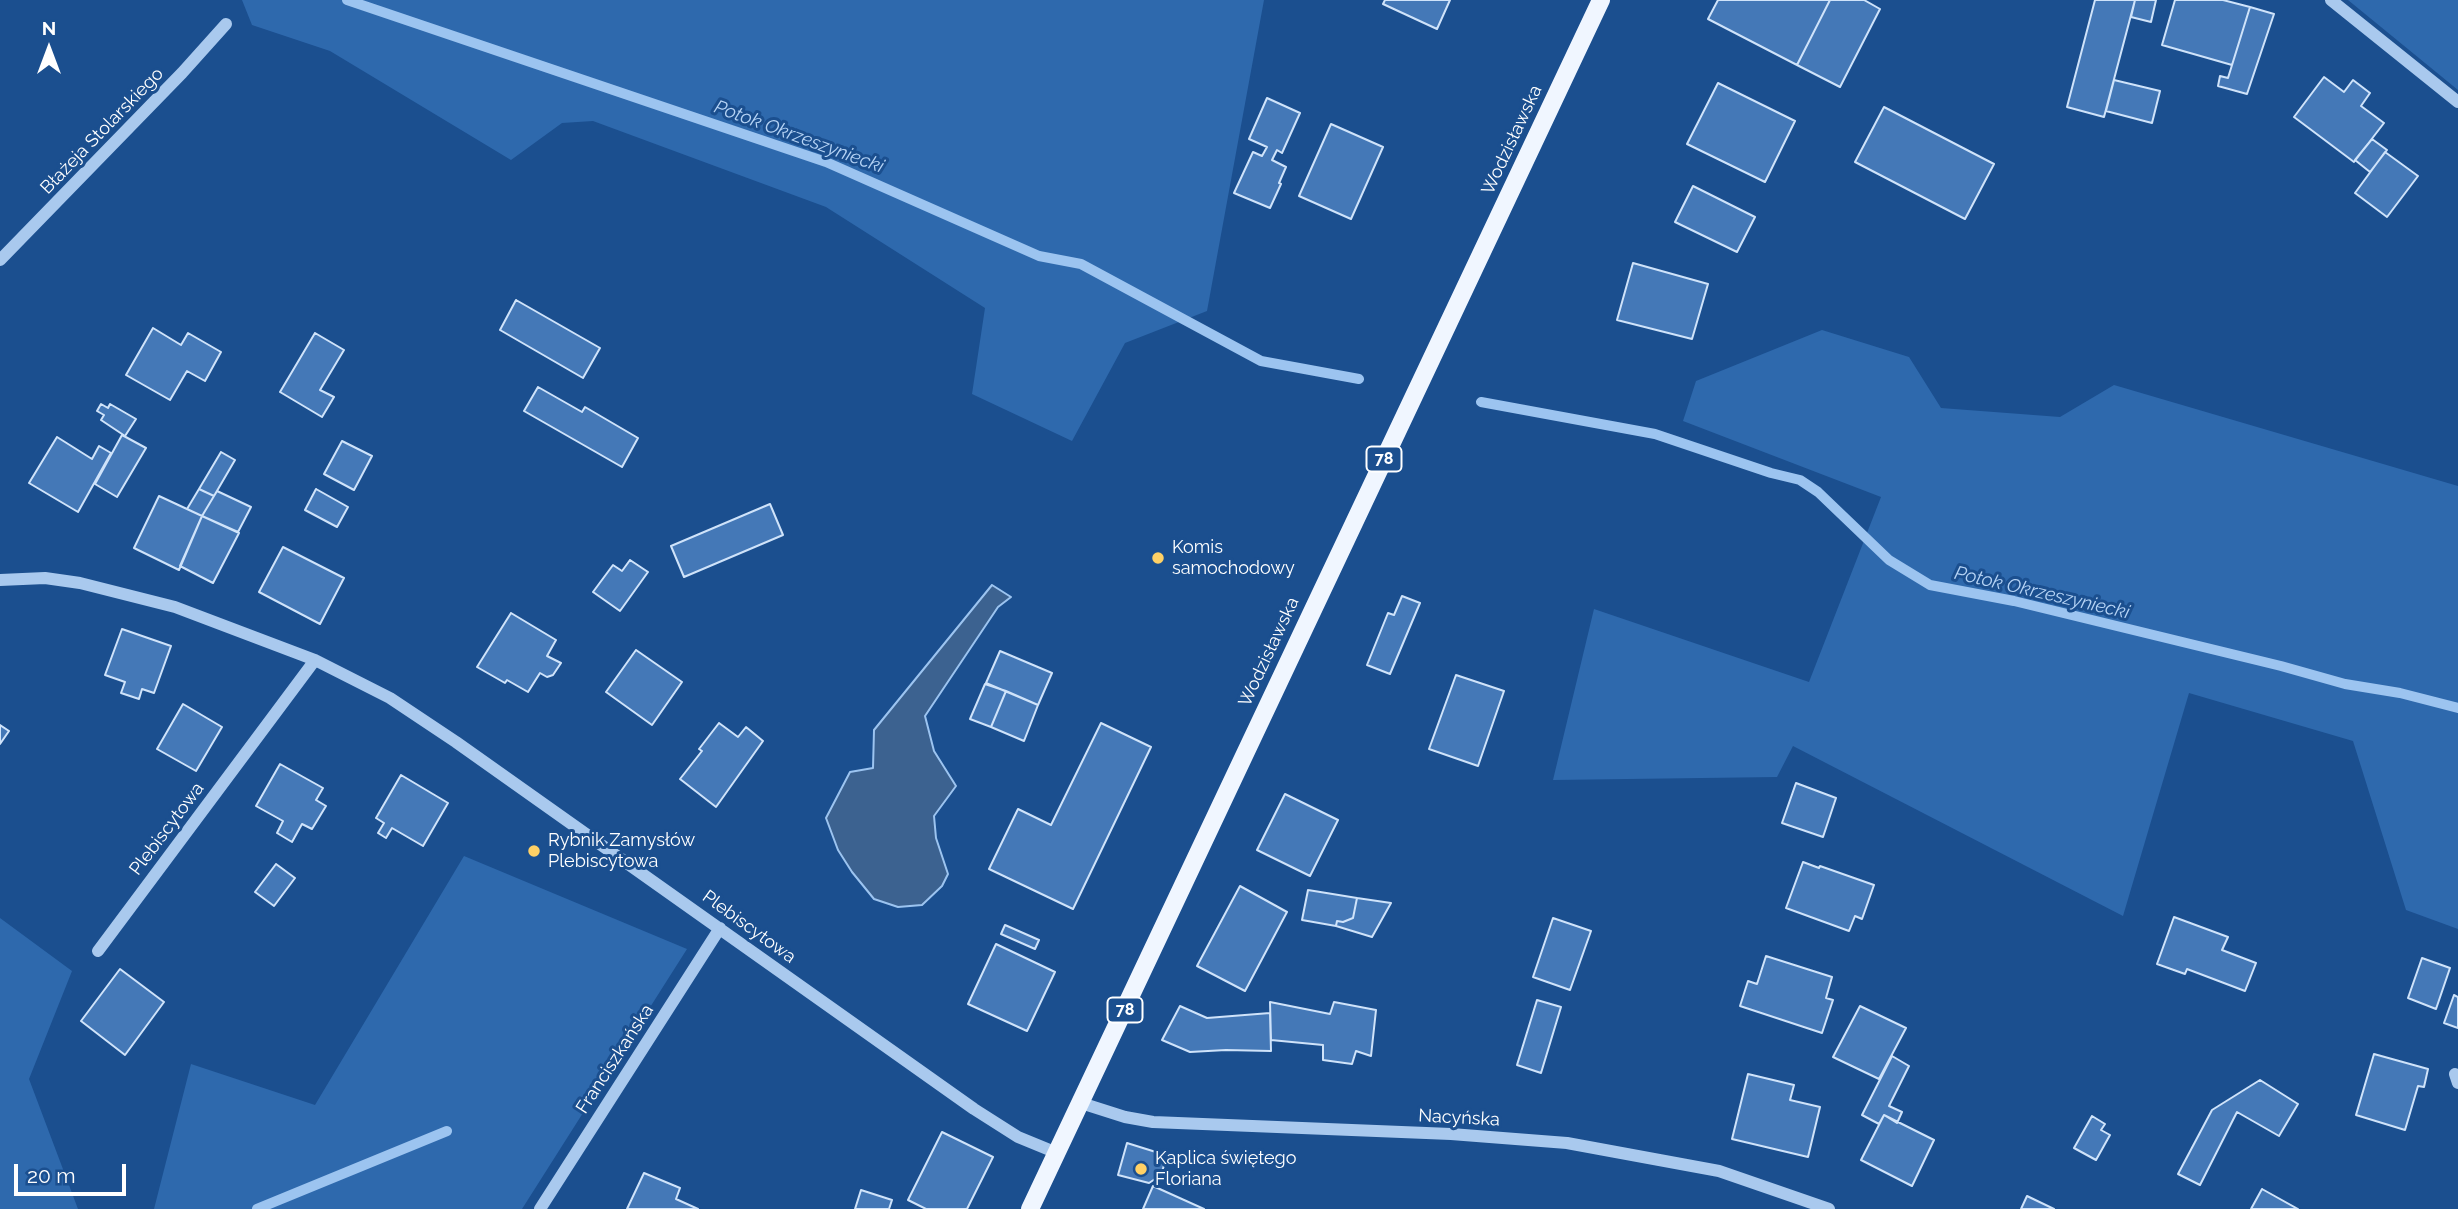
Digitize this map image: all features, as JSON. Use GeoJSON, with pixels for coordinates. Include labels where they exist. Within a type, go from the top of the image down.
{"type":"FeatureCollection","features":[{"type":"Feature","properties":{"kind":"main road","name":"Wodzisławska"},"geometry":{"type":"LineString","coordinates":[[1030,1209],[1601,0]]}},
{"type":"Feature","properties":{"kind":"street"},"geometry":{"type":"LineString","coordinates":[[2331,0],[2458,102]]}},
{"type":"Feature","properties":{"kind":"street","name":"Błażeja Stolarskiego"},"geometry":{"type":"LineString","coordinates":[[0,261],[226,24]]}},
{"type":"Feature","properties":{"kind":"street","name":"Plebiscytowa"},"geometry":{"type":"LineString","coordinates":[[0,580],[46,578],[121,592],[215,622],[315,660],[390,698],[445,734],[974,1109],[1018,1137],[1057,1153]]}},
{"type":"Feature","properties":{"kind":"street","name":"Plebiscytowa"},"geometry":{"type":"LineString","coordinates":[[98,951],[315,660]]}},
{"type":"Feature","properties":{"kind":"street","name":"Franciszkańska"},"geometry":{"type":"LineString","coordinates":[[540,1209],[720,928]]}},
{"type":"Feature","properties":{"kind":"street","name":"Nacyńska"},"geometry":{"type":"LineString","coordinates":[[1081,1103],[1125,1117],[1153,1122],[1451,1133],[1567,1143],[1719,1171],[1797,1204],[1829,1209]]}},
{"type":"Feature","properties":{"kind":"shaded area"},"geometry":{"type":"Polygon","coordinates":[[[242,0],[1264,0],[1207,311],[1125,343],[1072,441],[972,394],[985,308],[826,207],[593,121],[562,123],[511,160],[330,51],[252,25],[242,0]]]}},
{"type":"Feature","properties":{"kind":"shaded area"},"geometry":{"type":"Polygon","coordinates":[[[2348,0],[2458,0],[2458,90],[2348,0]]]}},
{"type":"Feature","properties":{"kind":"shaded area"},"geometry":{"type":"Polygon","coordinates":[[[1822,330],[1909,357],[1941,408],[2060,417],[2114,385],[2458,486],[2458,929],[2406,910],[2353,741],[2189,693],[2123,916],[1793,746],[1777,777],[1553,780],[1594,609],[1809,682],[1881,497],[1683,421],[1696,381],[1822,330]]]}},
{"type":"Feature","properties":{"kind":"shaded area"},"geometry":{"type":"Polygon","coordinates":[[[992,585],[1011,597],[998,607],[925,716],[934,751],[956,786],[934,816],[936,838],[948,874],[942,886],[922,905],[898,907],[874,899],[838,850],[826,818],[850,772],[873,768],[874,730],[992,585]]]}},
{"type":"Feature","properties":{"kind":"shaded area"},"geometry":{"type":"Polygon","coordinates":[[[464,856],[687,949],[522,1209],[154,1209],[191,1064],[315,1105],[464,856]]]}},
{"type":"Feature","properties":{"kind":"shaded area"},"geometry":{"type":"Polygon","coordinates":[[[0,918],[72,971],[29,1079],[78,1209],[0,1209],[0,918]]]}},
{"type":"Feature","properties":{"kind":"building"},"geometry":{"type":"Polygon","coordinates":[[[1385,0],[1450,0],[1437,29],[1383,4],[1385,0]]]}},
{"type":"Feature","properties":{"kind":"building"},"geometry":{"type":"Polygon","coordinates":[[[1718,0],[1830,0],[1797,65],[1708,19],[1718,0]]]}},
{"type":"Feature","properties":{"kind":"building"},"geometry":{"type":"Polygon","coordinates":[[[1830,0],[1864,0],[1880,9],[1840,87],[1797,65],[1830,0]]]}},
{"type":"Feature","properties":{"kind":"building"},"geometry":{"type":"Polygon","coordinates":[[[2095,0],[2135,0],[2104,117],[2067,107],[2095,0]]]}},
{"type":"Feature","properties":{"kind":"building"},"geometry":{"type":"Polygon","coordinates":[[[2135,0],[2156,0],[2151,22],[2131,17],[2135,0]]]}},
{"type":"Feature","properties":{"kind":"building"},"geometry":{"type":"Polygon","coordinates":[[[2175,0],[2223,0],[2250,7],[2232,65],[2162,45],[2175,0]]]}},
{"type":"Feature","properties":{"kind":"building"},"geometry":{"type":"Polygon","coordinates":[[[2250,7],[2274,14],[2247,94],[2218,86],[2220,76],[2228,78],[2250,7]]]}},
{"type":"Feature","properties":{"kind":"building"},"geometry":{"type":"Polygon","coordinates":[[[2324,77],[2344,92],[2353,80],[2370,93],[2361,106],[2384,123],[2354,162],[2294,117],[2324,77]]]}},
{"type":"Feature","properties":{"kind":"building"},"geometry":{"type":"Polygon","coordinates":[[[2114,80],[2160,91],[2152,123],[2106,111],[2114,80]]]}},
{"type":"Feature","properties":{"kind":"building"},"geometry":{"type":"Polygon","coordinates":[[[1718,83],[1795,121],[1765,182],[1687,144],[1718,83]]]}},
{"type":"Feature","properties":{"kind":"building"},"geometry":{"type":"Polygon","coordinates":[[[1267,98],[1300,113],[1282,153],[1277,150],[1272,160],[1286,167],[1270,208],[1234,193],[1253,152],[1262,156],[1267,147],[1249,139],[1267,98]]]}},
{"type":"Feature","properties":{"kind":"building"},"geometry":{"type":"Polygon","coordinates":[[[1884,107],[1994,164],[1965,219],[1855,162],[1884,107]]]}},
{"type":"Feature","properties":{"kind":"building"},"geometry":{"type":"Polygon","coordinates":[[[1331,124],[1383,147],[1351,219],[1299,196],[1331,124]]]}},
{"type":"Feature","properties":{"kind":"building"},"geometry":{"type":"Polygon","coordinates":[[[2372,139],[2387,150],[2370,172],[2355,160],[2372,139]]]}},
{"type":"Feature","properties":{"kind":"building"},"geometry":{"type":"Polygon","coordinates":[[[2385,152],[2418,176],[2387,217],[2355,193],[2385,152]]]}},
{"type":"Feature","properties":{"kind":"building"},"geometry":{"type":"Polygon","coordinates":[[[1693,186],[1755,217],[1737,252],[1675,222],[1693,186]]]}},
{"type":"Feature","properties":{"kind":"building"},"geometry":{"type":"Polygon","coordinates":[[[1633,263],[1708,284],[1692,339],[1617,320],[1633,263]]]}},
{"type":"Feature","properties":{"kind":"building"},"geometry":{"type":"Polygon","coordinates":[[[516,300],[600,348],[583,378],[500,330],[516,300]]]}},
{"type":"Feature","properties":{"kind":"building"},"geometry":{"type":"Polygon","coordinates":[[[153,328],[181,345],[188,333],[221,352],[205,381],[187,371],[170,400],[126,375],[153,328]]]}},
{"type":"Feature","properties":{"kind":"building"},"geometry":{"type":"Polygon","coordinates":[[[315,333],[344,350],[320,390],[334,397],[322,417],[280,392],[315,333]]]}},
{"type":"Feature","properties":{"kind":"building"},"geometry":{"type":"Polygon","coordinates":[[[538,387],[582,412],[585,407],[638,438],[622,467],[524,411],[538,387]]]}},
{"type":"Feature","properties":{"kind":"building"},"geometry":{"type":"Polygon","coordinates":[[[101,404],[108,408],[110,404],[136,419],[125,436],[101,420],[104,415],[97,411],[101,404]]]}},
{"type":"Feature","properties":{"kind":"building"},"geometry":{"type":"Polygon","coordinates":[[[122,435],[146,448],[117,497],[95,484],[122,435]]]}},
{"type":"Feature","properties":{"kind":"building"},"geometry":{"type":"Polygon","coordinates":[[[57,437],[92,459],[99,446],[111,453],[78,512],[29,483],[57,437]]]}},
{"type":"Feature","properties":{"kind":"building"},"geometry":{"type":"Polygon","coordinates":[[[342,441],[372,456],[354,490],[324,474],[342,441]]]}},
{"type":"Feature","properties":{"kind":"building"},"geometry":{"type":"Polygon","coordinates":[[[221,452],[235,460],[214,496],[199,489],[221,452]]]}},
{"type":"Feature","properties":{"kind":"building"},"geometry":{"type":"Polygon","coordinates":[[[199,489],[214,496],[202,516],[187,509],[199,489]]]}},
{"type":"Feature","properties":{"kind":"building"},"geometry":{"type":"Polygon","coordinates":[[[316,489],[348,507],[337,527],[305,510],[316,489]]]}},
{"type":"Feature","properties":{"kind":"building"},"geometry":{"type":"Polygon","coordinates":[[[217,491],[251,507],[238,532],[202,516],[217,491]]]}},
{"type":"Feature","properties":{"kind":"building"},"geometry":{"type":"Polygon","coordinates":[[[159,496],[202,516],[179,570],[134,548],[159,496]]]}},
{"type":"Feature","properties":{"kind":"building"},"geometry":{"type":"Polygon","coordinates":[[[770,504],[783,535],[684,577],[671,546],[770,504]]]}},
{"type":"Feature","properties":{"kind":"building"},"geometry":{"type":"Polygon","coordinates":[[[202,516],[239,533],[213,583],[180,566],[202,516]]]}},
{"type":"Feature","properties":{"kind":"building"},"geometry":{"type":"Polygon","coordinates":[[[283,547],[344,578],[320,624],[259,592],[283,547]]]}},
{"type":"Feature","properties":{"kind":"building"},"geometry":{"type":"Polygon","coordinates":[[[630,560],[648,572],[620,611],[593,592],[613,565],[622,571],[630,560]]]}},
{"type":"Feature","properties":{"kind":"building"},"geometry":{"type":"Polygon","coordinates":[[[1402,596],[1420,603],[1390,674],[1367,665],[1388,613],[1394,615],[1402,596]]]}},
{"type":"Feature","properties":{"kind":"building"},"geometry":{"type":"Polygon","coordinates":[[[511,613],[556,640],[547,656],[561,663],[553,675],[547,677],[540,673],[528,692],[477,667],[511,613]]]}},
{"type":"Feature","properties":{"kind":"building"},"geometry":{"type":"Polygon","coordinates":[[[122,629],[171,646],[154,693],[142,689],[139,699],[121,693],[125,682],[105,675],[122,629]]]}},
{"type":"Feature","properties":{"kind":"building"},"geometry":{"type":"Polygon","coordinates":[[[636,650],[682,682],[652,725],[606,692],[636,650]]]}},
{"type":"Feature","properties":{"kind":"building"},"geometry":{"type":"Polygon","coordinates":[[[1000,651],[1052,673],[1038,705],[986,683],[1000,651]]]}},
{"type":"Feature","properties":{"kind":"building"},"geometry":{"type":"Polygon","coordinates":[[[1456,675],[1504,691],[1478,766],[1429,749],[1456,675]]]}},
{"type":"Feature","properties":{"kind":"building"},"geometry":{"type":"Polygon","coordinates":[[[985,684],[1006,691],[991,727],[970,719],[985,684]]]}},
{"type":"Feature","properties":{"kind":"building"},"geometry":{"type":"Polygon","coordinates":[[[1006,691],[1038,705],[1024,741],[991,727],[1006,691]]]}},
{"type":"Feature","properties":{"kind":"building"},"geometry":{"type":"Polygon","coordinates":[[[183,704],[222,727],[196,771],[157,749],[183,704]]]}},
{"type":"Feature","properties":{"kind":"building"},"geometry":{"type":"Polygon","coordinates":[[[719,723],[738,737],[746,727],[763,741],[716,807],[680,779],[719,723]]]}},
{"type":"Feature","properties":{"kind":"building"},"geometry":{"type":"Polygon","coordinates":[[[1101,723],[1151,747],[1073,909],[989,869],[1018,809],[1051,825],[1101,723]]]}},
{"type":"Feature","properties":{"kind":"building"},"geometry":{"type":"Polygon","coordinates":[[[0,725],[9,731],[0,744],[0,725]]]}},
{"type":"Feature","properties":{"kind":"building"},"geometry":{"type":"Polygon","coordinates":[[[280,764],[323,788],[316,800],[326,806],[312,829],[302,824],[292,842],[277,833],[283,821],[256,806],[280,764]]]}},
{"type":"Feature","properties":{"kind":"building"},"geometry":{"type":"Polygon","coordinates":[[[401,775],[448,803],[423,846],[392,828],[386,838],[378,833],[384,823],[376,818],[401,775]]]}},
{"type":"Feature","properties":{"kind":"building"},"geometry":{"type":"Polygon","coordinates":[[[1796,783],[1836,798],[1823,837],[1782,823],[1796,783]]]}},
{"type":"Feature","properties":{"kind":"building"},"geometry":{"type":"Polygon","coordinates":[[[1285,794],[1338,820],[1310,876],[1257,850],[1285,794]]]}},
{"type":"Feature","properties":{"kind":"building"},"geometry":{"type":"Polygon","coordinates":[[[1803,862],[1874,885],[1862,919],[1855,916],[1849,931],[1786,908],[1803,862]]]}},
{"type":"Feature","properties":{"kind":"building"},"geometry":{"type":"Polygon","coordinates":[[[276,864],[295,878],[274,906],[255,892],[276,864]]]}},
{"type":"Feature","properties":{"kind":"building"},"geometry":{"type":"Polygon","coordinates":[[[1240,886],[1287,912],[1245,991],[1197,966],[1240,886]]]}},
{"type":"Feature","properties":{"kind":"building"},"geometry":{"type":"Polygon","coordinates":[[[1308,890],[1357,898],[1353,918],[1337,921],[1336,926],[1302,920],[1308,890]]]}},
{"type":"Feature","properties":{"kind":"building"},"geometry":{"type":"Polygon","coordinates":[[[1357,898],[1391,903],[1372,937],[1336,926],[1337,921],[1353,918],[1357,898]]]}},
{"type":"Feature","properties":{"kind":"building"},"geometry":{"type":"Polygon","coordinates":[[[2174,917],[2228,937],[2222,950],[2256,963],[2245,991],[2187,969],[2185,974],[2157,964],[2174,917]]]}},
{"type":"Feature","properties":{"kind":"building"},"geometry":{"type":"Polygon","coordinates":[[[1553,918],[1591,931],[1570,990],[1533,977],[1553,918]]]}},
{"type":"Feature","properties":{"kind":"building"},"geometry":{"type":"Polygon","coordinates":[[[1005,925],[1039,940],[1035,949],[1001,934],[1005,925]]]}},
{"type":"Feature","properties":{"kind":"building"},"geometry":{"type":"Polygon","coordinates":[[[996,944],[1055,972],[1027,1031],[968,1004],[996,944]]]}},
{"type":"Feature","properties":{"kind":"building"},"geometry":{"type":"Polygon","coordinates":[[[1766,956],[1832,977],[1826,998],[1833,1000],[1822,1033],[1740,1006],[1748,981],[1757,984],[1766,956]]]}},
{"type":"Feature","properties":{"kind":"building"},"geometry":{"type":"Polygon","coordinates":[[[2422,958],[2450,968],[2436,1009],[2408,998],[2422,958]]]}},
{"type":"Feature","properties":{"kind":"building"},"geometry":{"type":"Polygon","coordinates":[[[120,969],[164,1002],[125,1055],[81,1021],[120,969]]]}},
{"type":"Feature","properties":{"kind":"building"},"geometry":{"type":"Polygon","coordinates":[[[2454,995],[2458,997],[2458,1028],[2444,1023],[2454,995]]]}},
{"type":"Feature","properties":{"kind":"building"},"geometry":{"type":"Polygon","coordinates":[[[1537,1000],[1561,1007],[1541,1073],[1517,1065],[1537,1000]]]}},
{"type":"Feature","properties":{"kind":"building"},"geometry":{"type":"Polygon","coordinates":[[[1270,1002],[1330,1014],[1334,1002],[1376,1010],[1371,1056],[1356,1051],[1352,1064],[1323,1060],[1323,1045],[1271,1040],[1270,1002]]]}},
{"type":"Feature","properties":{"kind":"building"},"geometry":{"type":"Polygon","coordinates":[[[1180,1006],[1207,1018],[1270,1013],[1271,1051],[1190,1052],[1162,1040],[1180,1006]]]}},
{"type":"Feature","properties":{"kind":"building"},"geometry":{"type":"Polygon","coordinates":[[[1860,1006],[1906,1028],[1879,1079],[1833,1057],[1860,1006]]]}},
{"type":"Feature","properties":{"kind":"building"},"geometry":{"type":"Polygon","coordinates":[[[2374,1054],[2428,1069],[2424,1087],[2418,1086],[2405,1130],[2356,1115],[2374,1054]]]}},
{"type":"Feature","properties":{"kind":"building"},"geometry":{"type":"Polygon","coordinates":[[[1892,1056],[1909,1066],[1889,1106],[1902,1112],[1897,1123],[1884,1115],[1879,1124],[1862,1115],[1892,1056]]]}},
{"type":"Feature","properties":{"kind":"building"},"geometry":{"type":"Polygon","coordinates":[[[1748,1074],[1794,1085],[1790,1100],[1820,1107],[1808,1157],[1732,1139],[1748,1074]]]}},
{"type":"Feature","properties":{"kind":"building"},"geometry":{"type":"Polygon","coordinates":[[[2260,1080],[2298,1104],[2279,1136],[2237,1112],[2200,1185],[2178,1174],[2212,1110],[2260,1080]]]}},
{"type":"Feature","properties":{"kind":"building"},"geometry":{"type":"Polygon","coordinates":[[[1884,1115],[1934,1140],[1912,1186],[1861,1160],[1884,1115]]]}},
{"type":"Feature","properties":{"kind":"building"},"geometry":{"type":"Polygon","coordinates":[[[2092,1116],[2105,1124],[2101,1130],[2110,1135],[2096,1160],[2074,1148],[2092,1116]]]}},
{"type":"Feature","properties":{"kind":"building"},"geometry":{"type":"Polygon","coordinates":[[[942,1132],[993,1157],[967,1209],[926,1209],[908,1200],[942,1132]]]}},
{"type":"Feature","properties":{"kind":"building","name":"Kaplica świętego Floriana"},"geometry":{"type":"Polygon","coordinates":[[[1127,1143],[1159,1153],[1165,1162],[1161,1175],[1149,1183],[1118,1175],[1127,1143]]]}},
{"type":"Feature","properties":{"kind":"building"},"geometry":{"type":"Polygon","coordinates":[[[644,1173],[680,1188],[676,1199],[698,1209],[627,1209],[644,1173]]]}},
{"type":"Feature","properties":{"kind":"building"},"geometry":{"type":"Polygon","coordinates":[[[1153,1186],[1204,1209],[1143,1209],[1153,1186]]]}},
{"type":"Feature","properties":{"kind":"building"},"geometry":{"type":"Polygon","coordinates":[[[2262,1189],[2298,1209],[2251,1209],[2262,1189]]]}},
{"type":"Feature","properties":{"kind":"building"},"geometry":{"type":"Polygon","coordinates":[[[861,1190],[892,1200],[889,1209],[855,1209],[861,1190]]]}},
{"type":"Feature","properties":{"kind":"building"},"geometry":{"type":"Polygon","coordinates":[[[2027,1196],[2054,1209],[2021,1209],[2027,1196]]]}},
{"type":"Feature","properties":{"kind":"waterway","name":"Potok Okrzeszyniecki"},"geometry":{"type":"LineString","coordinates":[[347,0],[826,162],[1039,256],[1081,264],[1261,361],[1359,379]]}},
{"type":"Feature","properties":{"kind":"waterway","name":"Potok Okrzeszyniecki"},"geometry":{"type":"LineString","coordinates":[[1481,402],[1655,434],[1800,480],[1818,492],[1889,560],[1930,585],[2014,601],[2345,684],[2400,693],[2458,708]]}},
{"type":"Feature","properties":{"kind":"waterway"},"geometry":{"type":"LineString","coordinates":[[257,1209],[447,1131]]}},
{"type":"Feature","properties":{"kind":"place","name":"Komis samochodowy"},"geometry":{"type":"Point","coordinates":[1158,558]}},
{"type":"Feature","properties":{"kind":"place","name":"Rybnik Zamysłów Plebiscytowa"},"geometry":{"type":"Point","coordinates":[534,851]}},
{"type":"Feature","properties":{"kind":"place","name":"Kaplica świętego Floriana"},"geometry":{"type":"Point","coordinates":[1141,1169]}}]}
